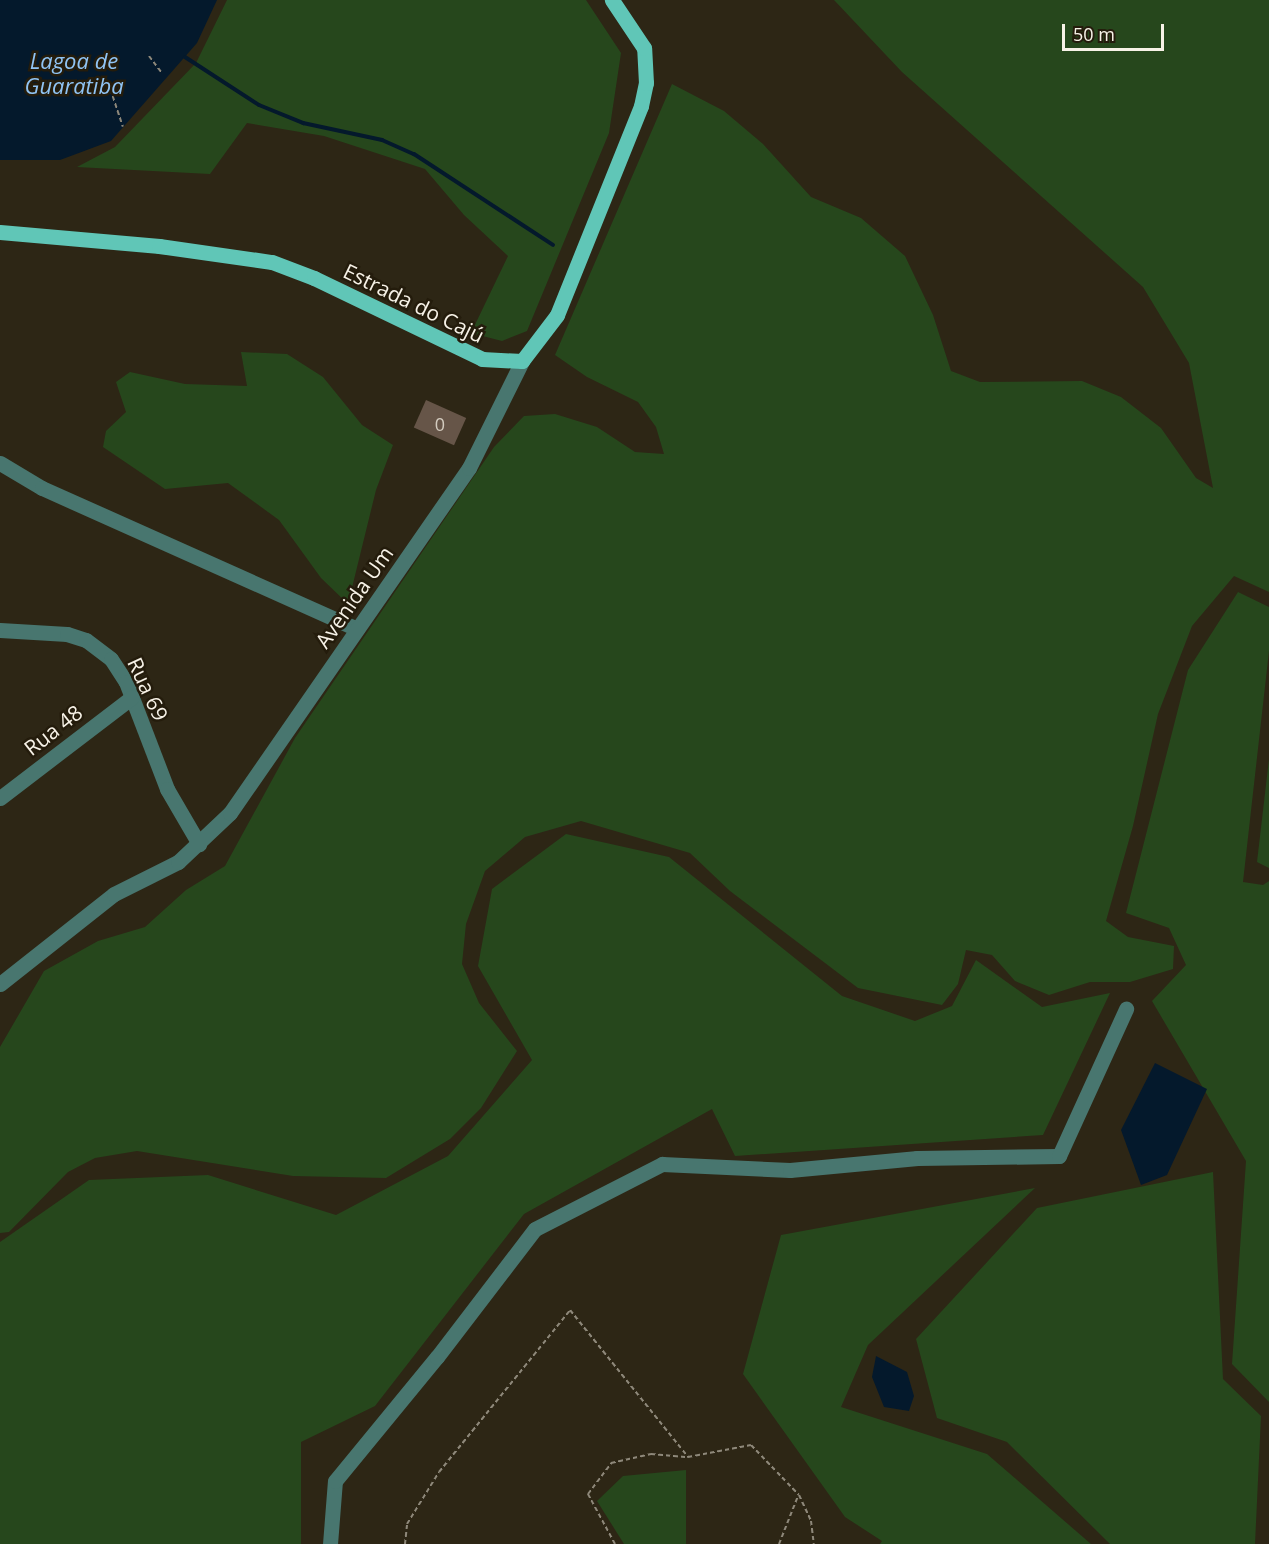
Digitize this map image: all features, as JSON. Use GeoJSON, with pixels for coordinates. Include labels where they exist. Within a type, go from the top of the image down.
{"type":"FeatureCollection","features":[{"type":"Feature","properties":{"kind":"main road"},"geometry":{"type":"LineString","coordinates":[[522,361],[556,315],[641,106],[647,73],[644,48],[612,0]]}},
{"type":"Feature","properties":{"kind":"main road","name":"Estrada do Cajú"},"geometry":{"type":"LineString","coordinates":[[0,232],[159,246],[272,262],[314,278],[482,359],[522,361]]}},
{"type":"Feature","properties":{"kind":"street","name":"Avenida Um"},"geometry":{"type":"LineString","coordinates":[[0,984],[114,894],[178,862],[230,813],[469,468],[522,361]]}},
{"type":"Feature","properties":{"kind":"street"},"geometry":{"type":"LineString","coordinates":[[0,463],[42,488],[357,629]]}},
{"type":"Feature","properties":{"kind":"street","name":"Rua 69"},"geometry":{"type":"LineString","coordinates":[[1,633],[47,631],[86,640],[111,658],[132,697],[167,789],[199,844]]}},
{"type":"Feature","properties":{"kind":"street","name":"Rua 48"},"geometry":{"type":"LineString","coordinates":[[0,798],[132,697]]}},
{"type":"Feature","properties":{"kind":"street"},"geometry":{"type":"LineString","coordinates":[[330,1544],[335,1481],[437,1358],[535,1228],[662,1164],[790,1170],[917,1158],[1059,1156],[1126,1009]]}},
{"type":"Feature","properties":{"kind":"path"},"geometry":{"type":"LineString","coordinates":[[148,56],[161,72]]}},
{"type":"Feature","properties":{"kind":"path"},"geometry":{"type":"LineString","coordinates":[[108,82],[123,127]]}},
{"type":"Feature","properties":{"kind":"path"},"geometry":{"type":"LineString","coordinates":[[405,1544],[407,1524],[439,1472],[570,1310],[688,1457]]}},
{"type":"Feature","properties":{"kind":"path"},"geometry":{"type":"LineString","coordinates":[[615,1544],[588,1494],[610,1463],[651,1454],[688,1457],[751,1445],[799,1495],[811,1521],[814,1544]]}},
{"type":"Feature","properties":{"kind":"path"},"geometry":{"type":"LineString","coordinates":[[780,1544],[799,1495]]}},
{"type":"Feature","properties":{"kind":"green space"},"geometry":{"type":"Polygon","coordinates":[[[227,0],[586,0],[621,53],[609,133],[527,331],[502,341],[471,333],[508,256],[464,215],[425,169],[324,136],[247,123],[210,174],[77,167],[115,147],[196,63],[227,0]]]}},
{"type":"Feature","properties":{"kind":"green space"},"geometry":{"type":"Polygon","coordinates":[[[834,0],[1269,0],[1269,592],[1234,576],[1192,626],[1158,714],[1133,826],[1106,921],[1128,937],[1174,946],[1173,969],[1130,982],[1090,982],[1049,995],[1015,981],[992,955],[966,950],[958,984],[942,1005],[858,988],[730,891],[690,853],[581,821],[525,837],[485,871],[466,924],[462,964],[479,1003],[517,1051],[481,1108],[450,1139],[386,1178],[293,1176],[137,1151],[95,1158],[68,1172],[9,1232],[0,1233],[0,1047],[44,971],[98,941],[145,927],[186,890],[225,866],[295,738],[494,447],[524,416],[555,414],[597,427],[635,452],[664,454],[656,427],[638,402],[587,377],[555,355],[672,84],[724,111],[763,144],[811,197],[861,218],[905,256],[933,315],[951,371],[980,382],[1082,381],[1121,397],[1161,428],[1196,478],[1213,488],[1189,363],[1143,287],[902,72],[834,0]]]}},
{"type":"Feature","properties":{"kind":"green space"},"geometry":{"type":"Polygon","coordinates":[[[241,352],[287,354],[323,377],[362,425],[393,445],[376,490],[348,604],[321,578],[279,520],[228,483],[165,489],[103,447],[106,431],[126,412],[116,382],[130,372],[185,384],[247,386],[241,352]]]}},
{"type":"Feature","properties":{"kind":"green space"},"geometry":{"type":"Polygon","coordinates":[[[1238,592],[1269,607],[1269,651],[1243,882],[1263,885],[1269,881],[1269,1402],[1232,1364],[1246,1161],[1152,1001],[1186,965],[1169,928],[1126,913],[1188,670],[1238,592]]]}},
{"type":"Feature","properties":{"kind":"green space"},"geometry":{"type":"Polygon","coordinates":[[[1269,759],[1269,868],[1257,862],[1269,759]]]}},
{"type":"Feature","properties":{"kind":"green space"},"geometry":{"type":"Polygon","coordinates":[[[566,834],[669,857],[842,996],[915,1021],[952,1006],[976,960],[1042,1007],[1110,993],[1043,1135],[735,1156],[712,1109],[524,1214],[375,1406],[301,1442],[301,1544],[0,1544],[0,1242],[89,1180],[208,1175],[336,1215],[448,1156],[532,1060],[478,966],[492,889],[566,834]]]}},
{"type":"Feature","properties":{"kind":"green space"},"geometry":{"type":"Polygon","coordinates":[[[1213,1172],[1223,1379],[1261,1416],[1255,1544],[1110,1544],[1007,1442],[937,1418],[916,1339],[1037,1208],[1213,1172]]]}},
{"type":"Feature","properties":{"kind":"green space"},"geometry":{"type":"Polygon","coordinates":[[[1035,1188],[868,1345],[841,1407],[987,1454],[1091,1544],[880,1544],[882,1541],[845,1517],[743,1374],[781,1235],[1035,1188]]]}},
{"type":"Feature","properties":{"kind":"green space"},"geometry":{"type":"Polygon","coordinates":[[[686,1470],[686,1544],[624,1544],[597,1501],[623,1476],[686,1470]]]}},
{"type":"Feature","properties":{"kind":"water","name":"Lagoa de Guaratiba"},"geometry":{"type":"Polygon","coordinates":[[[0,0],[217,0],[197,43],[111,141],[60,160],[0,160],[0,0]]]}},
{"type":"Feature","properties":{"kind":"water"},"geometry":{"type":"Polygon","coordinates":[[[1155,1063],[1207,1089],[1167,1175],[1141,1185],[1121,1130],[1155,1063]]]}},
{"type":"Feature","properties":{"kind":"water"},"geometry":{"type":"Polygon","coordinates":[[[876,1356],[907,1372],[914,1396],[909,1411],[884,1407],[872,1377],[876,1356]]]}},
{"type":"Feature","properties":{"kind":"building"},"geometry":{"type":"Polygon","coordinates":[[[426,400],[466,418],[454,445],[414,427],[426,400]]]}},
{"type":"Feature","properties":{"kind":"waterway"},"geometry":{"type":"LineString","coordinates":[[185,57],[259,105],[303,123],[382,140],[414,154],[553,245]]}}]}
